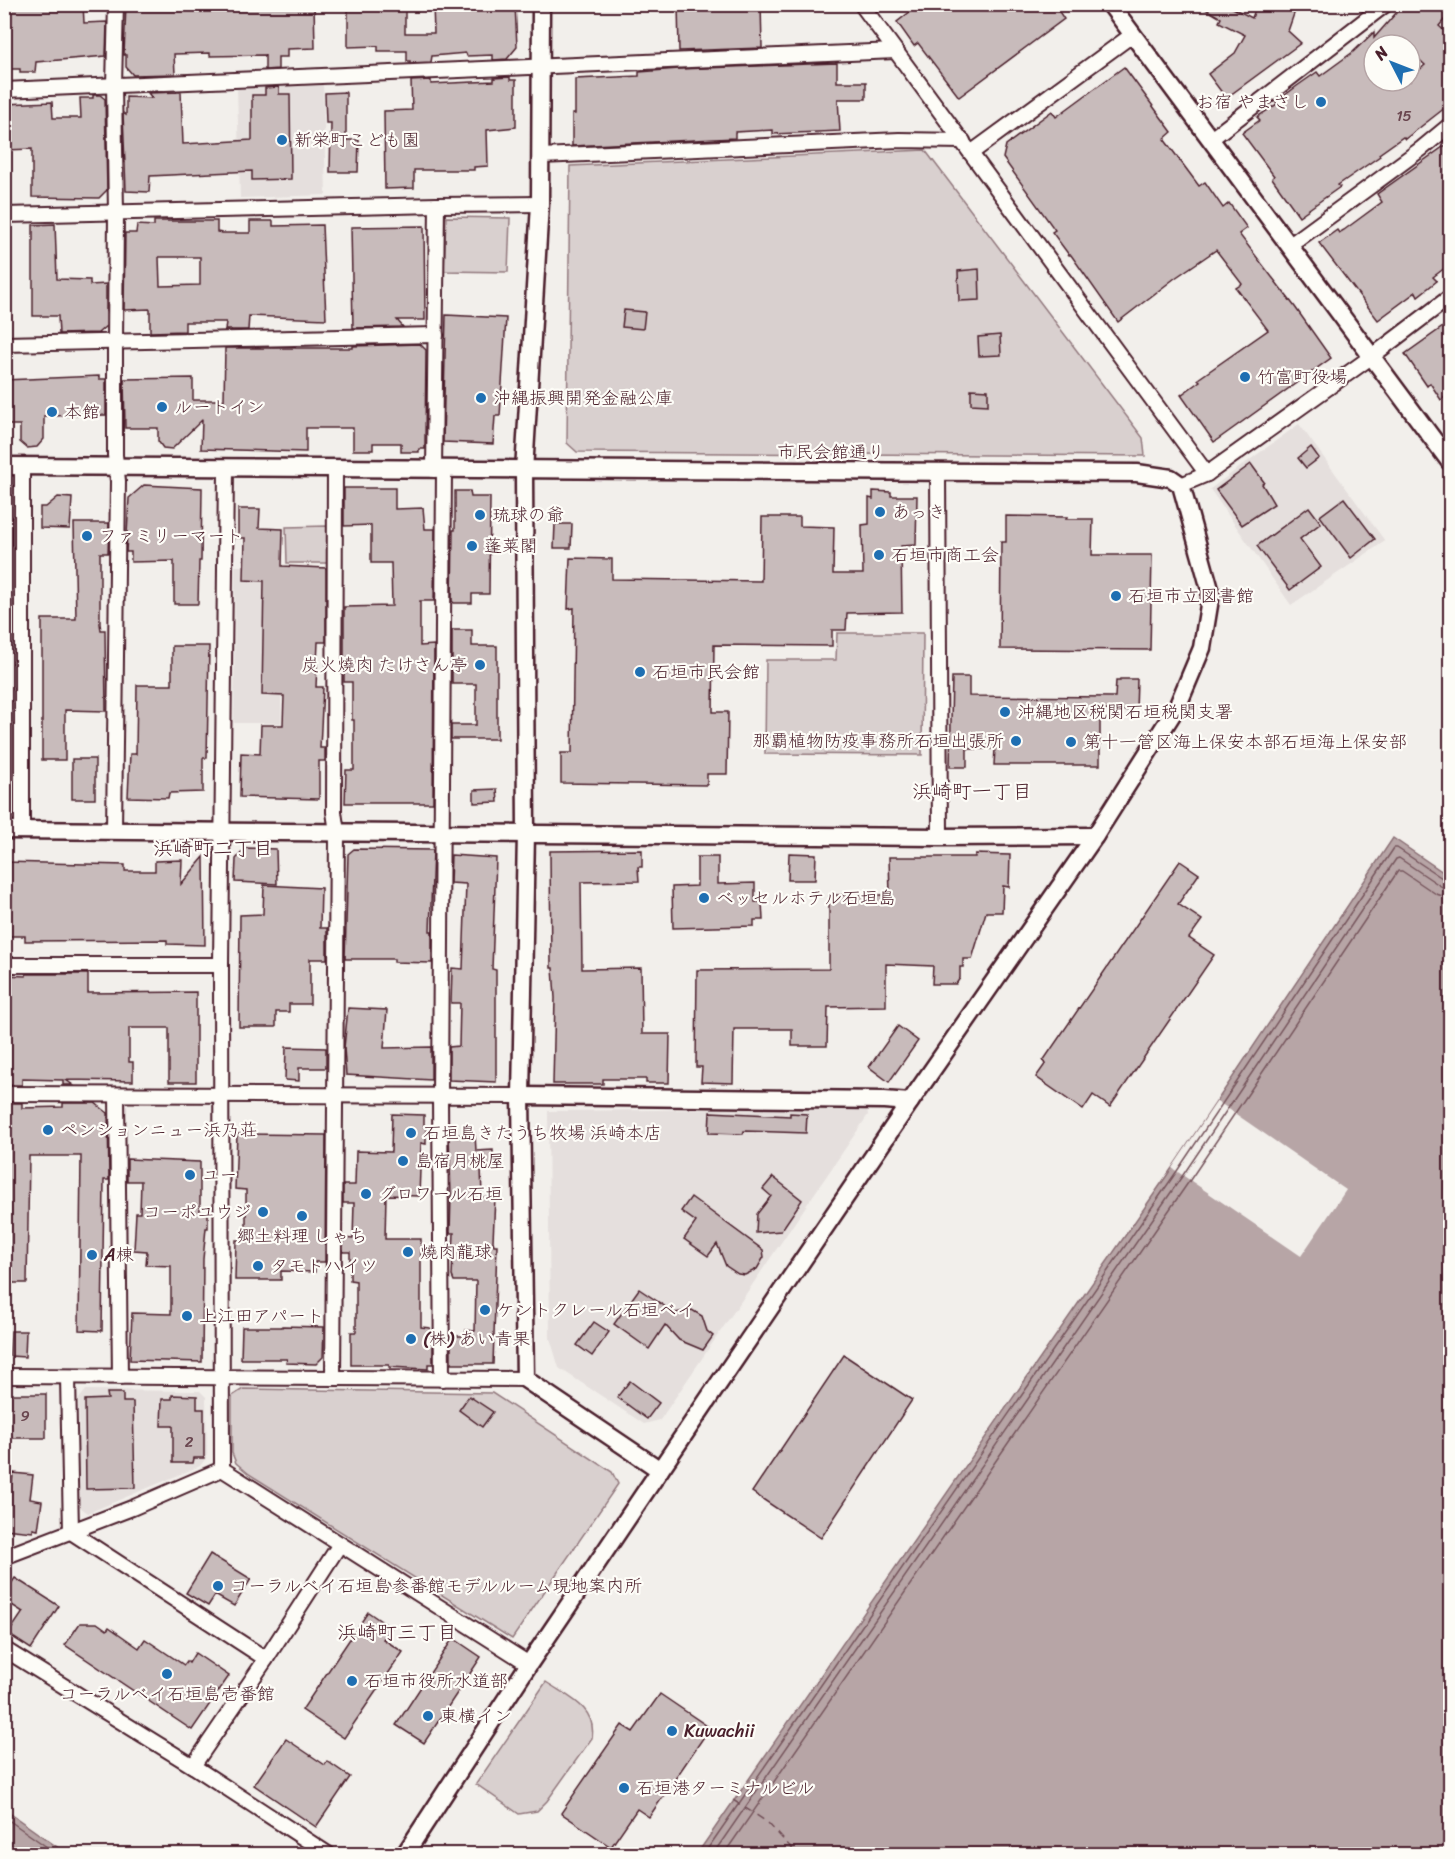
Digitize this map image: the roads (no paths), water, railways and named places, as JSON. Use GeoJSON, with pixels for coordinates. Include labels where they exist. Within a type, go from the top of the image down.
{"type":"FeatureCollection","features":[{"type":"Feature","properties":{"kind":"street"},"geometry":{"type":"LineString","coordinates":[[114,831],[118,481],[115,342],[116,4]]}},
{"type":"Feature","properties":{"kind":"street"},"geometry":{"type":"LineString","coordinates":[[525,1379],[521,1096],[526,833],[524,471],[540,204],[541,4]]}},
{"type":"Feature","properties":{"kind":"street"},"geometry":{"type":"LineString","coordinates":[[861,4],[1207,474]]}},
{"type":"Feature","properties":{"kind":"street"},"geometry":{"type":"LineString","coordinates":[[1110,4],[1371,357],[1449,457]]}},
{"type":"Feature","properties":{"kind":"street"},"geometry":{"type":"LineString","coordinates":[[1211,139],[1386,4]]}},
{"type":"Feature","properties":{"kind":"street"},"geometry":{"type":"LineString","coordinates":[[971,153],[1132,35]]}},
{"type":"Feature","properties":{"kind":"street"},"geometry":{"type":"LineString","coordinates":[[4,90],[896,51]]}},
{"type":"Feature","properties":{"kind":"street"},"geometry":{"type":"LineString","coordinates":[[1289,246],[1421,149],[1450,124]]}},
{"type":"Feature","properties":{"kind":"street"},"geometry":{"type":"LineString","coordinates":[[541,156],[899,140],[963,141]]}},
{"type":"Feature","properties":{"kind":"street"},"geometry":{"type":"LineString","coordinates":[[4,215],[540,204]]}},
{"type":"Feature","properties":{"kind":"street"},"geometry":{"type":"LineString","coordinates":[[437,205],[436,335],[443,833],[440,1097],[442,1379]]}},
{"type":"Feature","properties":{"kind":"street"},"geometry":{"type":"LineString","coordinates":[[405,1854],[529,1664],[660,1470],[910,1102],[1095,836],[1178,705],[1202,648],[1210,593],[1181,485],[1207,474],[1371,357],[1450,297]]}},
{"type":"Feature","properties":{"kind":"street"},"geometry":{"type":"LineString","coordinates":[[4,344],[436,335]]}},
{"type":"Feature","properties":{"kind":"street","name":"市民会館通り"},"geometry":{"type":"LineString","coordinates":[[4,466],[1137,473],[1171,478],[1181,485]]}},
{"type":"Feature","properties":{"kind":"street"},"geometry":{"type":"LineString","coordinates":[[22,466],[22,830]]}},
{"type":"Feature","properties":{"kind":"street"},"geometry":{"type":"LineString","coordinates":[[333,1377],[337,832],[334,812],[335,468]]}},
{"type":"Feature","properties":{"kind":"street"},"geometry":{"type":"LineString","coordinates":[[222,1469],[222,965],[226,469]]}},
{"type":"Feature","properties":{"kind":"street"},"geometry":{"type":"LineString","coordinates":[[938,472],[940,837]]}},
{"type":"Feature","properties":{"kind":"street"},"geometry":{"type":"LineString","coordinates":[[4,830],[940,837],[1095,836]]}},
{"type":"Feature","properties":{"kind":"street"},"geometry":{"type":"LineString","coordinates":[[4,965],[222,965]]}},
{"type":"Feature","properties":{"kind":"street"},"geometry":{"type":"LineString","coordinates":[[4,1094],[222,1096],[335,1094],[910,1102]]}},
{"type":"Feature","properties":{"kind":"street"},"geometry":{"type":"LineString","coordinates":[[117,1095],[120,1377]]}},
{"type":"Feature","properties":{"kind":"street"},"geometry":{"type":"LineString","coordinates":[[4,1376],[525,1379],[660,1470]]}},
{"type":"Feature","properties":{"kind":"street"},"geometry":{"type":"LineString","coordinates":[[68,1377],[71,1532]]}},
{"type":"Feature","properties":{"kind":"street"},"geometry":{"type":"LineString","coordinates":[[4,1557],[71,1532],[222,1469]]}},
{"type":"Feature","properties":{"kind":"street"},"geometry":{"type":"LineString","coordinates":[[222,1469],[529,1664]]}},
{"type":"Feature","properties":{"kind":"street"},"geometry":{"type":"LineString","coordinates":[[71,1532],[266,1659]]}},
{"type":"Feature","properties":{"kind":"street"},"geometry":{"type":"LineString","coordinates":[[193,1766],[340,1544]]}},
{"type":"Feature","properties":{"kind":"street"},"geometry":{"type":"LineString","coordinates":[[4,1649],[193,1766],[328,1854]]}},
{"type":"Feature","properties":{"kind":"water"},"geometry":{"type":"Polygon","coordinates":[[[1393,838],[1450,877],[1450,1854],[697,1854],[1172,1168],[1393,838]]]}},
{"type":"Feature","properties":{"kind":"water"},"geometry":{"type":"Polygon","coordinates":[[[5,1810],[67,1854],[5,1854],[5,1810]]]}},
{"type":"Feature","properties":{"kind":"place","name":"お宿 やまさし"},"geometry":{"type":"Point","coordinates":[1321,102]}},
{"type":"Feature","properties":{"kind":"place","name":"新栄町こども園"},"geometry":{"type":"Point","coordinates":[282,140]}},
{"type":"Feature","properties":{"kind":"place","name":"竹富町役場"},"geometry":{"type":"Point","coordinates":[1245,377]}},
{"type":"Feature","properties":{"kind":"place","name":"沖縄振興開発金融公庫"},"geometry":{"type":"Point","coordinates":[481,398]}},
{"type":"Feature","properties":{"kind":"place","name":"ルートイン"},"geometry":{"type":"Point","coordinates":[162,407]}},
{"type":"Feature","properties":{"kind":"place","name":"本館"},"geometry":{"type":"Point","coordinates":[52,412]}},
{"type":"Feature","properties":{"kind":"place","name":"あっき"},"geometry":{"type":"Point","coordinates":[880,512]}},
{"type":"Feature","properties":{"kind":"place","name":"琉球の爺"},"geometry":{"type":"Point","coordinates":[480,515]}},
{"type":"Feature","properties":{"kind":"place","name":"ファミリーマート"},"geometry":{"type":"Point","coordinates":[87,536]}},
{"type":"Feature","properties":{"kind":"place","name":"蓬莱閣"},"geometry":{"type":"Point","coordinates":[472,546]}},
{"type":"Feature","properties":{"kind":"place","name":"石垣市商工会"},"geometry":{"type":"Point","coordinates":[879,555]}},
{"type":"Feature","properties":{"kind":"place","name":"石垣市立図書館"},"geometry":{"type":"Point","coordinates":[1116,596]}},
{"type":"Feature","properties":{"kind":"place","name":"炭火燒肉 たけさん亭"},"geometry":{"type":"Point","coordinates":[480,665]}},
{"type":"Feature","properties":{"kind":"place","name":"石垣市民会館"},"geometry":{"type":"Point","coordinates":[640,672]}},
{"type":"Feature","properties":{"kind":"place","name":"沖縄地区税関石垣税関支署"},"geometry":{"type":"Point","coordinates":[1005,712]}},
{"type":"Feature","properties":{"kind":"place","name":"那覇植物防疫事務所石垣出張所"},"geometry":{"type":"Point","coordinates":[1016,741]}},
{"type":"Feature","properties":{"kind":"place","name":"第十一管区海上保安本部石垣海上保安部"},"geometry":{"type":"Point","coordinates":[1071,742]}},
{"type":"Feature","properties":{"kind":"place","name":"ベッセルホテル石垣島"},"geometry":{"type":"Point","coordinates":[704,898]}},
{"type":"Feature","properties":{"kind":"place","name":"ペンションニュー浜乃荘"},"geometry":{"type":"Point","coordinates":[48,1130]}},
{"type":"Feature","properties":{"kind":"place","name":"石垣島きたうち牧場 浜崎本店"},"geometry":{"type":"Point","coordinates":[411,1133]}},
{"type":"Feature","properties":{"kind":"place","name":"島宿月桃屋"},"geometry":{"type":"Point","coordinates":[403,1161]}},
{"type":"Feature","properties":{"kind":"place","name":"ユー"},"geometry":{"type":"Point","coordinates":[190,1175]}},
{"type":"Feature","properties":{"kind":"place","name":"グロワール石垣"},"geometry":{"type":"Point","coordinates":[366,1194]}},
{"type":"Feature","properties":{"kind":"place","name":"コーポユウジ"},"geometry":{"type":"Point","coordinates":[263,1212]}},
{"type":"Feature","properties":{"kind":"place","name":"郷土料理 しゃち"},"geometry":{"type":"Point","coordinates":[302,1216]}},
{"type":"Feature","properties":{"kind":"place","name":"燒肉龍球"},"geometry":{"type":"Point","coordinates":[408,1252]}},
{"type":"Feature","properties":{"kind":"place","name":"A棟"},"geometry":{"type":"Point","coordinates":[92,1255]}},
{"type":"Feature","properties":{"kind":"place","name":"タモトハイツ"},"geometry":{"type":"Point","coordinates":[258,1266]}},
{"type":"Feature","properties":{"kind":"place","name":"ケントクレール石垣ベイ"},"geometry":{"type":"Point","coordinates":[485,1310]}},
{"type":"Feature","properties":{"kind":"place","name":"上江田アパート"},"geometry":{"type":"Point","coordinates":[187,1316]}},
{"type":"Feature","properties":{"kind":"place","name":"(株) あい青果"},"geometry":{"type":"Point","coordinates":[411,1339]}},
{"type":"Feature","properties":{"kind":"place","name":"コーラルベイ石垣島参番館モデルルーム現地案内所"},"geometry":{"type":"Point","coordinates":[218,1586]}},
{"type":"Feature","properties":{"kind":"place","name":"コーラルベイ石垣島壱番館"},"geometry":{"type":"Point","coordinates":[167,1674]}},
{"type":"Feature","properties":{"kind":"place","name":"石垣市役所水道部"},"geometry":{"type":"Point","coordinates":[352,1681]}},
{"type":"Feature","properties":{"kind":"place","name":"東横イン"},"geometry":{"type":"Point","coordinates":[428,1716]}},
{"type":"Feature","properties":{"kind":"place","name":"Kuwachii"},"geometry":{"type":"Point","coordinates":[672,1731]}},
{"type":"Feature","properties":{"kind":"place","name":"石垣港ターミナルビル"},"geometry":{"type":"Point","coordinates":[624,1788]}},
{"type":"Feature","properties":{"kind":"district","name":"浜崎町一丁目"},"geometry":{"type":"Point","coordinates":[972,791]}},
{"type":"Feature","properties":{"kind":"district","name":"浜崎町二丁目"},"geometry":{"type":"Point","coordinates":[213,848]}},
{"type":"Feature","properties":{"kind":"district","name":"浜崎町三丁目"},"geometry":{"type":"Point","coordinates":[397,1632]}}]}
